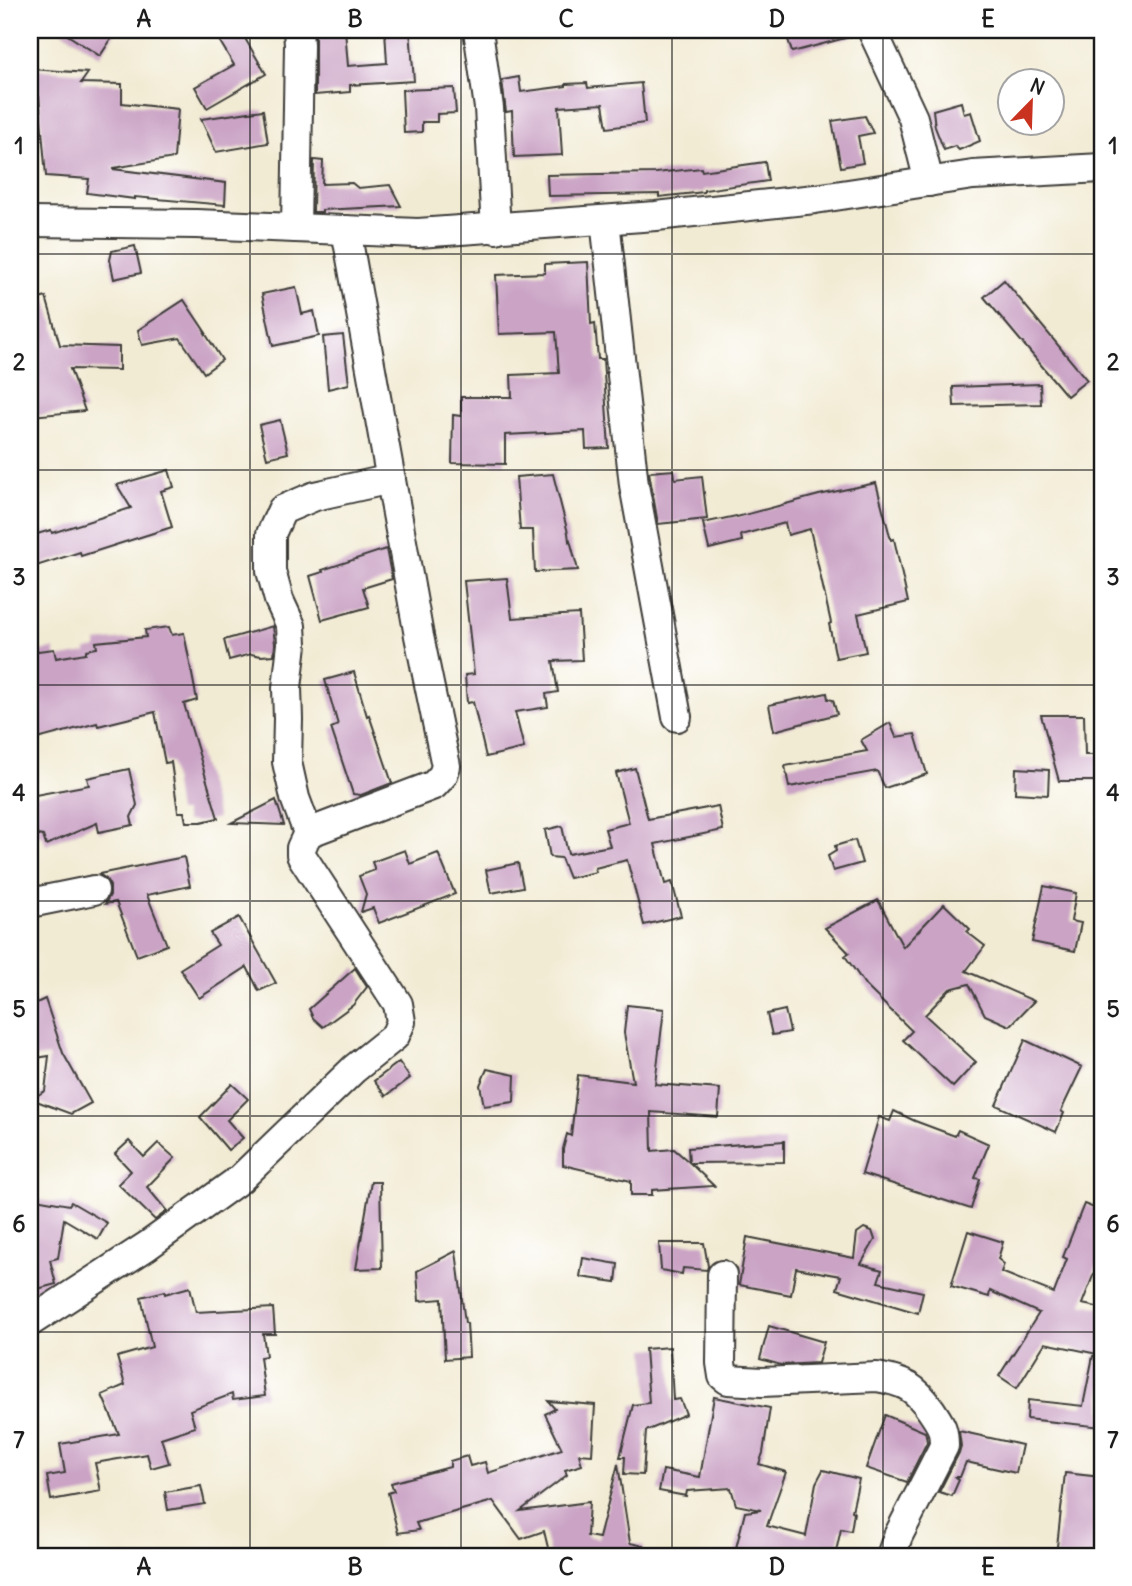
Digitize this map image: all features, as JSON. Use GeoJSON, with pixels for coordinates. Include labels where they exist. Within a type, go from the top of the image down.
{"type":"FeatureCollection","features":[{"type":"Feature","properties":{"kind":"street"},"geometry":{"type":"LineString","coordinates":[[296,228],[298,30]]}},
{"type":"Feature","properties":{"kind":"street"},"geometry":{"type":"LineString","coordinates":[[478,30],[489,107],[496,229]]}},
{"type":"Feature","properties":{"kind":"street"},"geometry":{"type":"LineString","coordinates":[[872,30],[914,118],[929,181]]}},
{"type":"Feature","properties":{"kind":"street"},"geometry":{"type":"LineString","coordinates":[[30,222],[196,224],[418,233],[605,220],[815,199],[973,175],[1102,168]]}},
{"type":"Feature","properties":{"kind":"street"},"geometry":{"type":"LineString","coordinates":[[605,220],[634,485],[677,717]]}},
{"type":"Feature","properties":{"kind":"street"},"geometry":{"type":"LineString","coordinates":[[30,1322],[147,1246],[240,1179],[354,1069],[395,1036],[401,1022],[398,1004],[301,855],[301,848],[308,833],[434,785],[443,775],[446,766],[419,636],[346,230]]}},
{"type":"Feature","properties":{"kind":"street"},"geometry":{"type":"LineString","coordinates":[[308,833],[295,798],[287,762],[287,688],[292,644],[291,626],[279,600],[271,571],[271,534],[282,510],[315,496],[391,479]]}},
{"type":"Feature","properties":{"kind":"street"},"geometry":{"type":"LineString","coordinates":[[30,904],[94,890]]}},
{"type":"Feature","properties":{"kind":"street"},"geometry":{"type":"LineString","coordinates":[[722,1275],[721,1363],[723,1376],[728,1380],[762,1382],[877,1377],[895,1380],[921,1395],[944,1430],[944,1446],[898,1536],[891,1556]]}},
{"type":"Feature","properties":{"kind":"building"},"geometry":{"type":"Polygon","coordinates":[[[60,30],[117,30],[100,56],[60,30]]]}},
{"type":"Feature","properties":{"kind":"building"},"geometry":{"type":"Polygon","coordinates":[[[213,30],[240,30],[266,74],[207,108],[195,87],[234,65],[213,30]]]}},
{"type":"Feature","properties":{"kind":"building"},"geometry":{"type":"Polygon","coordinates":[[[345,30],[348,66],[387,63],[385,30],[410,30],[414,81],[350,85],[350,92],[315,95],[315,31],[345,30]]]}},
{"type":"Feature","properties":{"kind":"building"},"geometry":{"type":"Polygon","coordinates":[[[785,30],[852,30],[853,36],[792,52],[785,30]]]}},
{"type":"Feature","properties":{"kind":"building"},"geometry":{"type":"Polygon","coordinates":[[[30,69],[88,73],[81,83],[122,84],[122,103],[178,109],[174,158],[113,169],[226,183],[225,205],[87,193],[89,179],[46,176],[39,97],[30,97],[30,69]]]}},
{"type":"Feature","properties":{"kind":"building"},"geometry":{"type":"Polygon","coordinates":[[[519,77],[521,92],[566,84],[587,83],[588,88],[641,83],[645,123],[607,128],[603,104],[559,107],[562,155],[514,157],[512,111],[506,112],[502,80],[519,77]]]}},
{"type":"Feature","properties":{"kind":"building"},"geometry":{"type":"Polygon","coordinates":[[[454,88],[456,113],[437,114],[437,122],[422,122],[422,132],[404,133],[402,90],[454,88]]]}},
{"type":"Feature","properties":{"kind":"building"},"geometry":{"type":"Polygon","coordinates":[[[961,102],[964,114],[971,112],[980,141],[959,150],[955,146],[944,150],[935,127],[933,110],[961,102]]]}},
{"type":"Feature","properties":{"kind":"building"},"geometry":{"type":"Polygon","coordinates":[[[263,110],[268,143],[216,152],[201,119],[263,110]]]}},
{"type":"Feature","properties":{"kind":"building"},"geometry":{"type":"Polygon","coordinates":[[[865,116],[873,133],[858,136],[863,163],[841,167],[832,121],[865,116]]]}},
{"type":"Feature","properties":{"kind":"building"},"geometry":{"type":"Polygon","coordinates":[[[314,160],[323,161],[322,184],[352,183],[358,188],[390,185],[401,206],[313,212],[314,160]]]}},
{"type":"Feature","properties":{"kind":"building"},"geometry":{"type":"Polygon","coordinates":[[[765,162],[768,181],[704,192],[659,197],[659,194],[548,196],[547,175],[656,173],[701,168],[702,171],[765,162]]]}},
{"type":"Feature","properties":{"kind":"building"},"geometry":{"type":"Polygon","coordinates":[[[135,246],[141,273],[114,279],[110,260],[112,251],[135,246]]]}},
{"type":"Feature","properties":{"kind":"building"},"geometry":{"type":"Polygon","coordinates":[[[588,262],[591,324],[595,323],[598,359],[603,359],[609,448],[586,449],[585,431],[505,435],[505,464],[452,463],[453,415],[461,416],[461,397],[512,397],[511,375],[559,373],[556,332],[499,334],[496,275],[545,273],[545,264],[588,262]]]}},
{"type":"Feature","properties":{"kind":"building"},"geometry":{"type":"Polygon","coordinates":[[[1004,280],[1087,380],[1067,396],[984,297],[1004,280]]]}},
{"type":"Feature","properties":{"kind":"building"},"geometry":{"type":"Polygon","coordinates":[[[296,287],[302,314],[314,311],[319,336],[273,346],[262,294],[296,287]]]}},
{"type":"Feature","properties":{"kind":"building"},"geometry":{"type":"Polygon","coordinates":[[[46,297],[60,345],[119,347],[119,370],[70,369],[85,411],[32,416],[30,302],[46,297]]]}},
{"type":"Feature","properties":{"kind":"building"},"geometry":{"type":"Polygon","coordinates":[[[184,300],[222,360],[204,373],[180,338],[142,345],[138,330],[184,300]]]}},
{"type":"Feature","properties":{"kind":"building"},"geometry":{"type":"Polygon","coordinates":[[[343,335],[349,384],[328,389],[323,337],[343,335]]]}},
{"type":"Feature","properties":{"kind":"building"},"geometry":{"type":"Polygon","coordinates":[[[1040,384],[1041,404],[954,406],[953,387],[1040,384]]]}},
{"type":"Feature","properties":{"kind":"building"},"geometry":{"type":"Polygon","coordinates":[[[280,420],[288,453],[267,458],[259,425],[280,420]]]}},
{"type":"Feature","properties":{"kind":"building"},"geometry":{"type":"Polygon","coordinates":[[[169,470],[174,487],[161,491],[172,527],[81,556],[80,552],[30,568],[30,536],[51,530],[52,533],[131,508],[117,485],[169,470]]]}},
{"type":"Feature","properties":{"kind":"building"},"geometry":{"type":"Polygon","coordinates":[[[674,470],[675,479],[702,476],[707,519],[658,524],[649,472],[674,470]]]}},
{"type":"Feature","properties":{"kind":"building"},"geometry":{"type":"Polygon","coordinates":[[[553,474],[578,570],[535,572],[533,530],[520,530],[516,477],[553,474]]]}},
{"type":"Feature","properties":{"kind":"building"},"geometry":{"type":"Polygon","coordinates":[[[876,483],[891,540],[894,539],[908,602],[858,614],[866,652],[836,658],[810,529],[788,535],[785,523],[741,535],[742,541],[709,549],[703,523],[876,483]]]}},
{"type":"Feature","properties":{"kind":"building"},"geometry":{"type":"Polygon","coordinates":[[[386,549],[392,579],[363,588],[369,607],[322,620],[310,576],[386,549]]]}},
{"type":"Feature","properties":{"kind":"building"},"geometry":{"type":"Polygon","coordinates":[[[507,578],[512,618],[579,614],[582,660],[553,661],[558,692],[546,694],[548,707],[515,712],[524,748],[486,757],[473,702],[467,703],[465,675],[474,674],[464,581],[507,578]]]}},
{"type":"Feature","properties":{"kind":"building"},"geometry":{"type":"Polygon","coordinates":[[[273,626],[274,655],[251,654],[229,660],[224,640],[273,626]]]}},
{"type":"Feature","properties":{"kind":"building"},"geometry":{"type":"Polygon","coordinates":[[[169,627],[172,635],[184,633],[197,700],[184,704],[218,818],[201,822],[186,822],[184,812],[178,812],[171,762],[165,763],[155,712],[98,726],[97,723],[30,741],[30,652],[54,649],[56,658],[86,653],[86,650],[97,648],[96,642],[146,637],[145,630],[169,627]]]}},
{"type":"Feature","properties":{"kind":"building"},"geometry":{"type":"Polygon","coordinates":[[[354,672],[392,783],[361,795],[353,794],[331,728],[338,725],[325,680],[354,672]]]}},
{"type":"Feature","properties":{"kind":"building"},"geometry":{"type":"Polygon","coordinates":[[[827,693],[828,699],[833,700],[837,714],[774,731],[769,705],[827,693]]]}},
{"type":"Feature","properties":{"kind":"building"},"geometry":{"type":"Polygon","coordinates":[[[1041,715],[1084,715],[1085,755],[1102,755],[1102,781],[1059,781],[1041,715]]]}},
{"type":"Feature","properties":{"kind":"building"},"geometry":{"type":"Polygon","coordinates":[[[890,723],[896,737],[915,734],[927,774],[885,788],[877,771],[789,787],[785,766],[867,751],[861,740],[890,723]]]}},
{"type":"Feature","properties":{"kind":"building"},"geometry":{"type":"Polygon","coordinates":[[[635,768],[648,819],[718,806],[723,830],[655,844],[665,884],[672,882],[681,916],[644,925],[627,860],[595,868],[596,872],[569,878],[561,858],[550,857],[545,830],[562,826],[568,854],[610,846],[605,829],[629,823],[616,773],[635,768]]]}},
{"type":"Feature","properties":{"kind":"building"},"geometry":{"type":"Polygon","coordinates":[[[1016,768],[1049,770],[1048,795],[1015,793],[1016,768]]]}},
{"type":"Feature","properties":{"kind":"building"},"geometry":{"type":"Polygon","coordinates":[[[129,769],[137,805],[131,817],[133,825],[99,832],[97,823],[46,845],[43,836],[37,835],[30,796],[89,785],[87,778],[129,769]]]}},
{"type":"Feature","properties":{"kind":"building"},"geometry":{"type":"Polygon","coordinates":[[[276,800],[284,825],[231,823],[276,800]]]}},
{"type":"Feature","properties":{"kind":"building"},"geometry":{"type":"Polygon","coordinates":[[[855,840],[862,863],[833,871],[828,856],[836,851],[835,846],[855,840]]]}},
{"type":"Feature","properties":{"kind":"building"},"geometry":{"type":"Polygon","coordinates":[[[405,850],[410,864],[438,853],[455,894],[379,923],[373,908],[361,912],[366,894],[359,876],[375,870],[372,862],[405,850]]]}},
{"type":"Feature","properties":{"kind":"building"},"geometry":{"type":"Polygon","coordinates":[[[184,857],[190,886],[147,895],[167,945],[137,956],[116,902],[105,904],[110,895],[110,886],[99,874],[184,857]]]}},
{"type":"Feature","properties":{"kind":"building"},"geometry":{"type":"Polygon","coordinates":[[[518,863],[523,887],[491,893],[486,870],[518,863]]]}},
{"type":"Feature","properties":{"kind":"building"},"geometry":{"type":"Polygon","coordinates":[[[1044,886],[1076,893],[1071,921],[1081,923],[1075,951],[1032,942],[1044,886]]]}},
{"type":"Feature","properties":{"kind":"building"},"geometry":{"type":"Polygon","coordinates":[[[878,900],[903,947],[944,904],[970,929],[967,932],[985,946],[966,971],[1034,1001],[1010,1026],[985,1015],[969,984],[950,989],[925,1015],[976,1062],[953,1087],[903,1040],[912,1031],[866,986],[845,956],[849,953],[825,928],[878,900]]]}},
{"type":"Feature","properties":{"kind":"building"},"geometry":{"type":"Polygon","coordinates":[[[239,917],[276,983],[259,991],[247,967],[199,998],[180,969],[218,945],[210,933],[239,917]]]}},
{"type":"Feature","properties":{"kind":"building"},"geometry":{"type":"Polygon","coordinates":[[[355,968],[367,987],[353,1005],[323,1027],[313,1018],[309,1009],[355,968]]]}},
{"type":"Feature","properties":{"kind":"building"},"geometry":{"type":"Polygon","coordinates":[[[45,999],[63,1053],[91,1103],[71,1114],[31,1099],[45,1091],[49,1056],[30,1059],[30,1006],[45,999]]]}},
{"type":"Feature","properties":{"kind":"building"},"geometry":{"type":"Polygon","coordinates":[[[627,1005],[664,1009],[655,1084],[720,1089],[718,1117],[651,1112],[652,1151],[674,1149],[689,1162],[688,1148],[784,1141],[784,1162],[690,1163],[714,1186],[652,1190],[652,1195],[631,1195],[631,1181],[563,1165],[567,1134],[571,1136],[578,1075],[633,1082],[624,1033],[627,1005]]]}},
{"type":"Feature","properties":{"kind":"building"},"geometry":{"type":"Polygon","coordinates":[[[785,1010],[790,1032],[772,1035],[767,1014],[785,1010]]]}},
{"type":"Feature","properties":{"kind":"building"},"geometry":{"type":"Polygon","coordinates":[[[1025,1040],[1082,1067],[1061,1111],[1064,1113],[1056,1132],[996,1105],[1025,1040]]]}},
{"type":"Feature","properties":{"kind":"building"},"geometry":{"type":"Polygon","coordinates":[[[399,1062],[410,1078],[386,1096],[374,1081],[399,1062]]]}},
{"type":"Feature","properties":{"kind":"building"},"geometry":{"type":"Polygon","coordinates":[[[487,1069],[515,1075],[514,1102],[484,1106],[480,1085],[487,1069]]]}},
{"type":"Feature","properties":{"kind":"building"},"geometry":{"type":"Polygon","coordinates":[[[232,1084],[248,1099],[227,1120],[243,1138],[228,1150],[200,1117],[232,1084]]]}},
{"type":"Feature","properties":{"kind":"building"},"geometry":{"type":"Polygon","coordinates":[[[894,1111],[955,1136],[958,1130],[989,1144],[975,1178],[980,1179],[971,1209],[862,1174],[879,1117],[890,1121],[894,1111]]]}},
{"type":"Feature","properties":{"kind":"building"},"geometry":{"type":"Polygon","coordinates":[[[129,1141],[144,1157],[158,1143],[175,1158],[147,1187],[167,1211],[155,1220],[118,1184],[131,1171],[115,1154],[129,1141]]]}},
{"type":"Feature","properties":{"kind":"building"},"geometry":{"type":"Polygon","coordinates":[[[371,1182],[380,1182],[382,1268],[356,1269],[371,1182]]]}},
{"type":"Feature","properties":{"kind":"building"},"geometry":{"type":"Polygon","coordinates":[[[30,1198],[69,1205],[71,1202],[107,1223],[98,1239],[64,1219],[58,1258],[50,1260],[56,1284],[30,1291],[30,1198]]]}},
{"type":"Feature","properties":{"kind":"building"},"geometry":{"type":"Polygon","coordinates":[[[1084,1204],[1102,1211],[1102,1253],[1082,1304],[1102,1308],[1102,1355],[1045,1343],[1017,1388],[999,1376],[1039,1313],[990,1291],[989,1297],[951,1286],[968,1231],[1003,1242],[998,1259],[1004,1264],[1001,1272],[1054,1293],[1067,1259],[1063,1257],[1084,1204]]]}},
{"type":"Feature","properties":{"kind":"building"},"geometry":{"type":"Polygon","coordinates":[[[864,1228],[872,1231],[875,1240],[861,1264],[882,1270],[878,1282],[923,1292],[918,1313],[837,1289],[841,1276],[796,1268],[791,1295],[739,1285],[747,1237],[854,1258],[857,1233],[864,1228]]]}},
{"type":"Feature","properties":{"kind":"building"},"geometry":{"type":"Polygon","coordinates":[[[659,1243],[704,1243],[707,1270],[683,1268],[682,1274],[661,1270],[659,1243]]]}},
{"type":"Feature","properties":{"kind":"building"},"geometry":{"type":"Polygon","coordinates":[[[456,1251],[467,1323],[469,1357],[445,1359],[442,1299],[419,1301],[417,1271],[456,1251]]]}},
{"type":"Feature","properties":{"kind":"building"},"geometry":{"type":"Polygon","coordinates":[[[583,1258],[618,1264],[616,1282],[580,1277],[583,1258]]]}},
{"type":"Feature","properties":{"kind":"building"},"geometry":{"type":"Polygon","coordinates":[[[190,1287],[196,1312],[273,1308],[275,1334],[263,1334],[266,1356],[260,1357],[265,1396],[233,1400],[232,1394],[190,1410],[195,1427],[161,1438],[169,1463],[151,1468],[147,1454],[95,1463],[101,1491],[51,1500],[47,1476],[65,1473],[60,1444],[119,1434],[102,1395],[125,1385],[117,1357],[152,1347],[141,1297],[190,1287]]]}},
{"type":"Feature","properties":{"kind":"building"},"geometry":{"type":"Polygon","coordinates":[[[769,1326],[824,1342],[818,1363],[781,1365],[760,1359],[769,1326]]]}},
{"type":"Feature","properties":{"kind":"building"},"geometry":{"type":"Polygon","coordinates":[[[670,1347],[673,1400],[680,1399],[686,1414],[646,1431],[643,1475],[624,1474],[625,1457],[620,1457],[633,1405],[649,1403],[645,1349],[670,1347]]]}},
{"type":"Feature","properties":{"kind":"building"},"geometry":{"type":"Polygon","coordinates":[[[1093,1356],[1102,1356],[1102,1427],[1027,1419],[1028,1400],[1083,1406],[1093,1356]]]}},
{"type":"Feature","properties":{"kind":"building"},"geometry":{"type":"Polygon","coordinates":[[[714,1397],[770,1408],[759,1464],[786,1472],[767,1526],[806,1536],[816,1483],[823,1470],[859,1479],[851,1531],[841,1529],[835,1556],[734,1556],[745,1512],[761,1510],[736,1505],[731,1488],[687,1491],[686,1496],[659,1491],[663,1470],[700,1477],[714,1397]]]}},
{"type":"Feature","properties":{"kind":"building"},"geometry":{"type":"Polygon","coordinates":[[[548,1401],[595,1405],[592,1455],[579,1454],[582,1465],[565,1470],[567,1475],[520,1511],[589,1502],[587,1536],[599,1538],[618,1464],[630,1543],[644,1546],[643,1556],[550,1556],[544,1531],[521,1539],[493,1501],[416,1523],[419,1530],[398,1533],[388,1493],[394,1491],[391,1483],[450,1467],[450,1461],[467,1456],[470,1466],[485,1462],[488,1473],[562,1449],[545,1414],[555,1409],[548,1401]]]}},
{"type":"Feature","properties":{"kind":"building"},"geometry":{"type":"Polygon","coordinates":[[[885,1415],[925,1432],[926,1435],[927,1442],[907,1482],[866,1468],[885,1415]]]}},
{"type":"Feature","properties":{"kind":"building"},"geometry":{"type":"Polygon","coordinates":[[[959,1431],[1022,1445],[1016,1473],[966,1462],[960,1477],[956,1477],[959,1480],[952,1496],[939,1492],[959,1453],[959,1431]]]}},
{"type":"Feature","properties":{"kind":"building"},"geometry":{"type":"Polygon","coordinates":[[[1065,1473],[1101,1477],[1098,1498],[1102,1499],[1102,1556],[1056,1556],[1065,1473]]]}},
{"type":"Feature","properties":{"kind":"building"},"geometry":{"type":"Polygon","coordinates":[[[201,1486],[205,1504],[168,1510],[165,1492],[201,1486]]]}}]}
